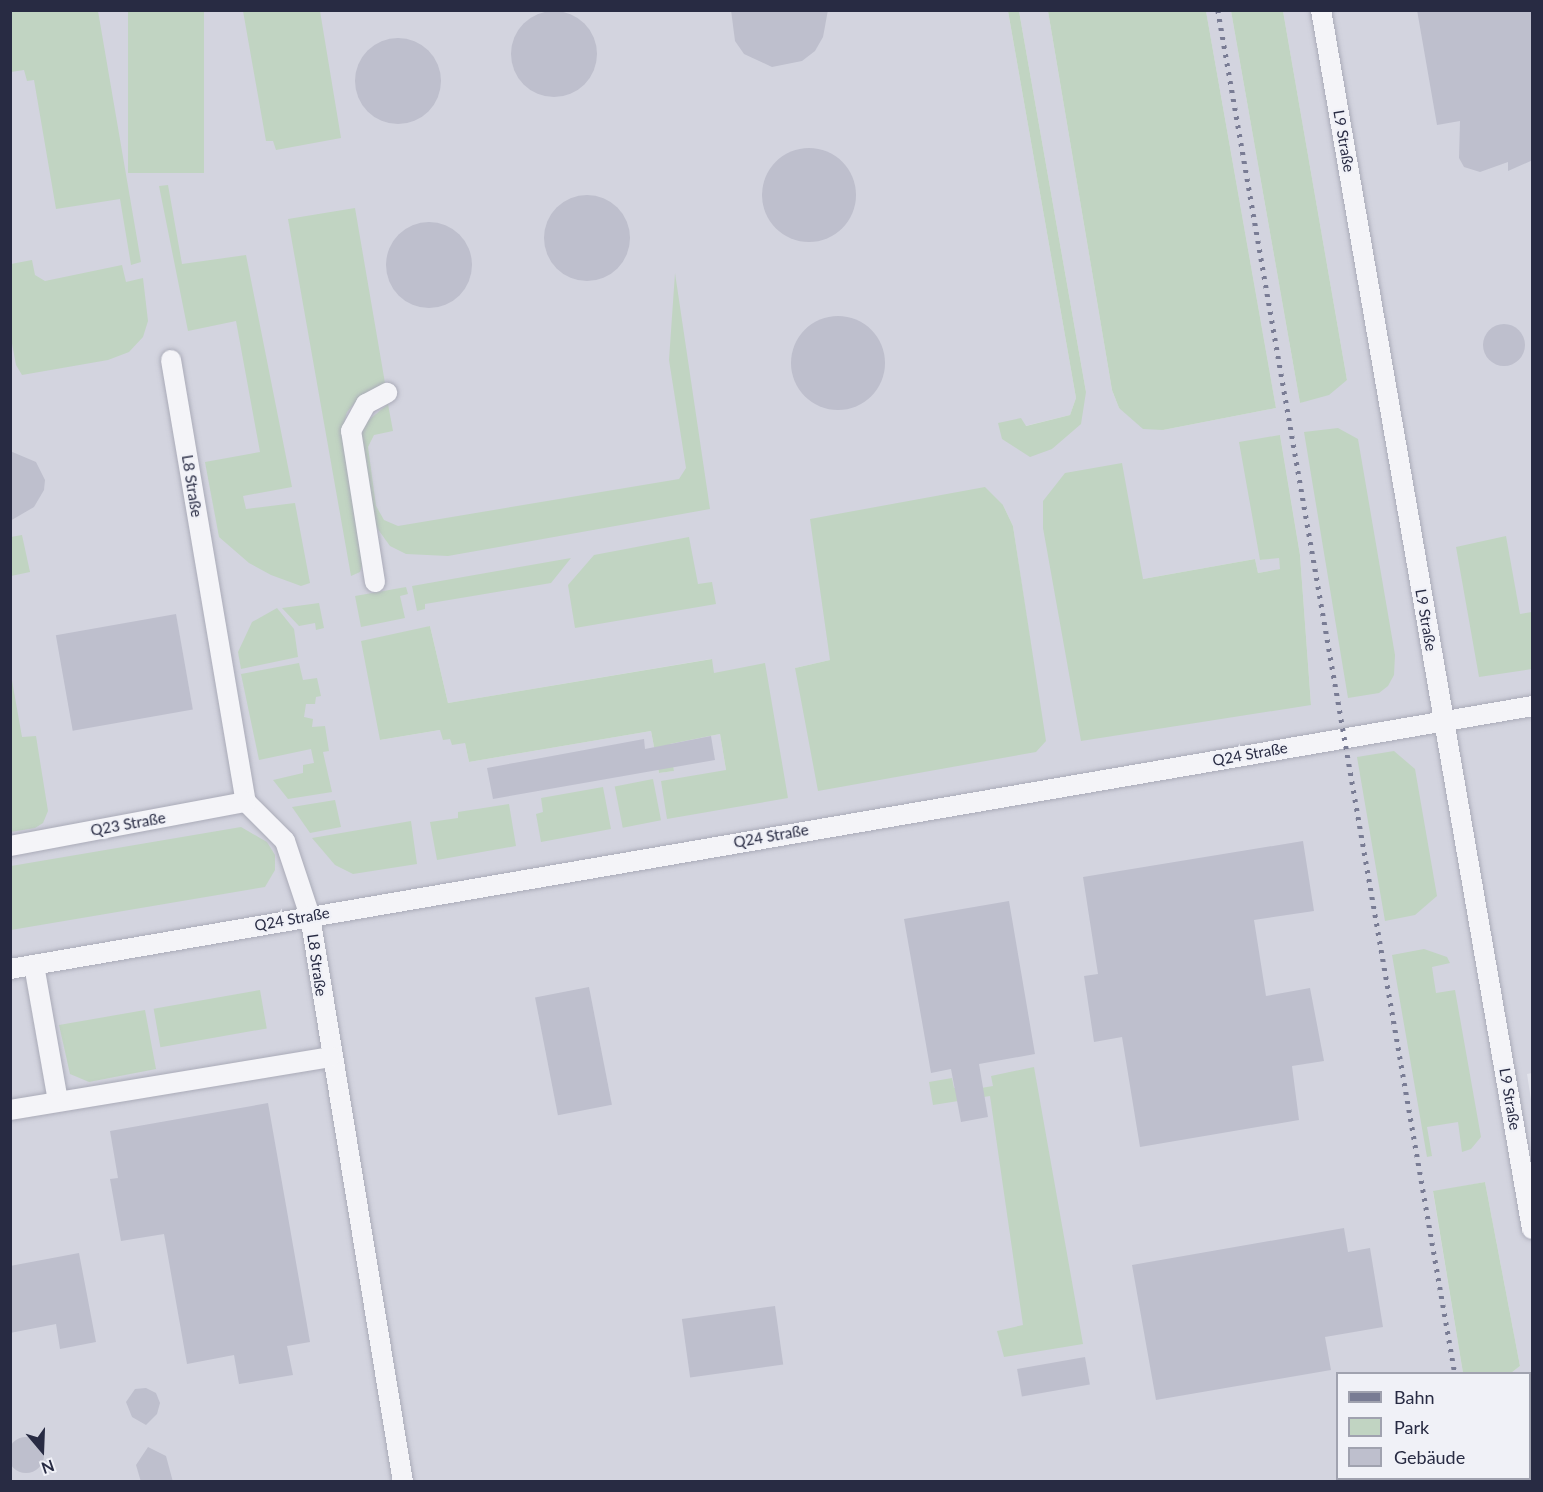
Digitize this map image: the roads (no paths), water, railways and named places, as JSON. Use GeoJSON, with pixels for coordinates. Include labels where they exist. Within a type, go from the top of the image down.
{"type":"FeatureCollection","features":[{"type":"Feature","properties":{"kind":"lane","name":"L9 Straße"},"geometry":{"type":"LineString","coordinates":[[1321,10],[1533,1229]]}},
{"type":"Feature","properties":{"kind":"lane","name":"L8 Straße"},"geometry":{"type":"LineString","coordinates":[[171,360],[246,802],[285,841],[310,916],[331,1057],[404,1482]]}},
{"type":"Feature","properties":{"kind":"lane"},"geometry":{"type":"LineString","coordinates":[[375,582],[351,431],[366,404],[387,393]]}},
{"type":"Feature","properties":{"kind":"lane","name":"Q24 Straße"},"geometry":{"type":"LineString","coordinates":[[10,969],[1533,706]]}},
{"type":"Feature","properties":{"kind":"lane","name":"Q23 Straße"},"geometry":{"type":"LineString","coordinates":[[10,846],[246,802]]}},
{"type":"Feature","properties":{"kind":"lane"},"geometry":{"type":"LineString","coordinates":[[33,965],[58,1101]]}},
{"type":"Feature","properties":{"kind":"lane"},"geometry":{"type":"LineString","coordinates":[[10,1110],[331,1057]]}},
{"type":"Feature","properties":{"kind":"railway"},"geometry":{"type":"LineString","coordinates":[[1218,10],[1455,1372]]}}]}
